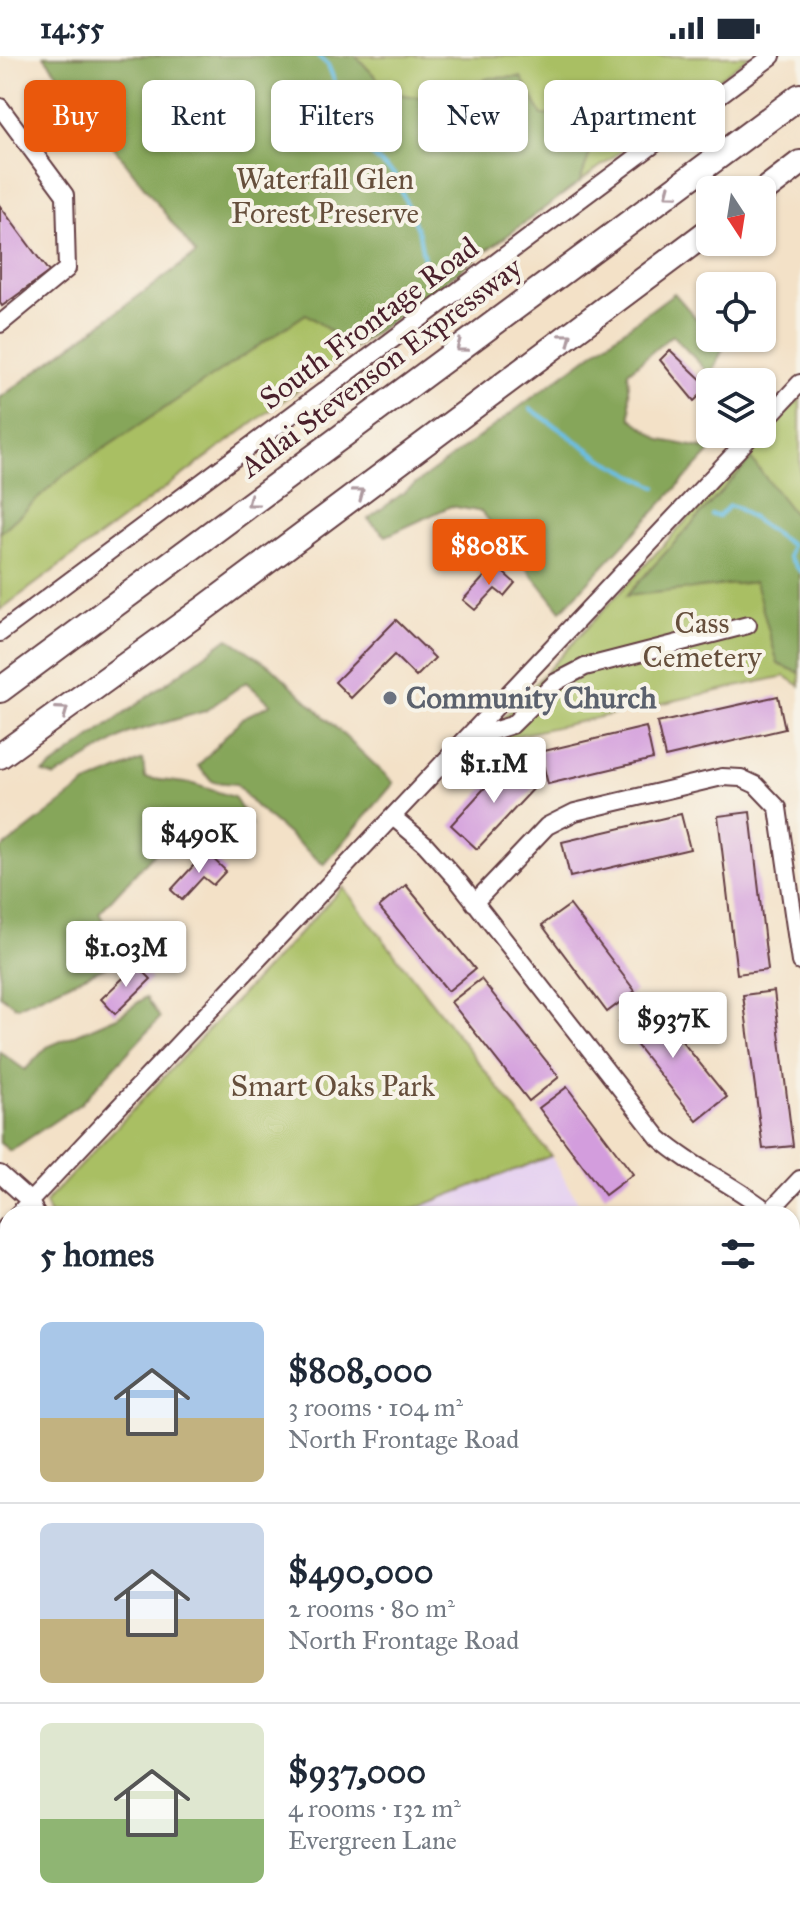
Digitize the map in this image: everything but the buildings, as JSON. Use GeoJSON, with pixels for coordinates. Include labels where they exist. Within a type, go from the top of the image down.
{"type":"FeatureCollection","features":[{"type":"Feature","properties":{"kind":"highway","name":"Adlai Stevenson Expressway"},"geometry":{"type":"LineString","coordinates":[[0,690],[800,96]]}},
{"type":"Feature","properties":{"kind":"highway"},"geometry":{"type":"LineString","coordinates":[[776,181],[800,163]]}},
{"type":"Feature","properties":{"kind":"highway"},"geometry":{"type":"LineString","coordinates":[[0,756],[206,607],[696,240]]}},
{"type":"Feature","properties":{"kind":"highway"},"geometry":{"type":"LineString","coordinates":[[0,680],[55,650]]}},
{"type":"Feature","properties":{"kind":"highway"},"geometry":{"type":"LineString","coordinates":[[0,763],[27,737]]}},
{"type":"Feature","properties":{"kind":"street","name":"South Frontage Road"},"geometry":{"type":"LineString","coordinates":[[0,633],[772,56]]}},
{"type":"Feature","properties":{"kind":"street"},"geometry":{"type":"LineString","coordinates":[[0,107],[65,195],[67,269],[0,324]]}},
{"type":"Feature","properties":{"kind":"street"},"geometry":{"type":"LineString","coordinates":[[776,409],[800,383]]}},
{"type":"Feature","properties":{"kind":"street"},"geometry":{"type":"LineString","coordinates":[[34,1206],[740,448]]}},
{"type":"Feature","properties":{"kind":"street"},"geometry":{"type":"LineString","coordinates":[[467,739],[512,725],[556,682],[585,667],[748,625]]}},
{"type":"Feature","properties":{"kind":"street"},"geometry":{"type":"LineString","coordinates":[[474,903],[559,818],[702,782],[741,778],[769,795],[778,808],[800,962]]}},
{"type":"Feature","properties":{"kind":"street"},"geometry":{"type":"LineString","coordinates":[[393,817],[444,864],[659,1138],[682,1158],[742,1192],[759,1206]]}},
{"type":"Feature","properties":{"kind":"street"},"geometry":{"type":"LineString","coordinates":[[0,1174],[32,1206]]}},
{"type":"Feature","properties":{"kind":"street"},"geometry":{"type":"LineString","coordinates":[[774,1206],[800,1179]]}},
{"type":"Feature","properties":{"kind":"shaded area"},"geometry":{"type":"Polygon","coordinates":[[[551,1156],[580,1206],[421,1206],[551,1156]]]}},
{"type":"Feature","properties":{"kind":"green space","name":"Waterfall Glen Forest Preserve"},"geometry":{"type":"Polygon","coordinates":[[[44,56],[750,56],[718,80],[544,80],[544,152],[620,152],[0,610],[0,398],[196,254],[118,152],[126,152],[126,80],[62,80],[44,56]]]}},
{"type":"Feature","properties":{"kind":"green space"},"geometry":{"type":"Polygon","coordinates":[[[44,56],[356,56],[379,80],[271,80],[271,152],[402,152],[402,95],[418,97],[418,152],[528,152],[528,90],[544,115],[544,152],[590,152],[580,182],[354,348],[306,314],[63,476],[0,533],[0,398],[196,254],[118,152],[126,152],[126,80],[62,80],[44,56]]]}},
{"type":"Feature","properties":{"kind":"green space"},"geometry":{"type":"Polygon","coordinates":[[[521,77],[523,80],[484,80],[489,78],[521,77]]]}},
{"type":"Feature","properties":{"kind":"green space"},"geometry":{"type":"Polygon","coordinates":[[[674,293],[696,318],[696,352],[722,352],[714,368],[704,368],[672,335],[628,372],[631,418],[661,440],[712,450],[561,611],[482,512],[451,506],[386,536],[368,519],[674,293]]]}},
{"type":"Feature","properties":{"kind":"green space","name":"Cass Cemetery"},"geometry":{"type":"Polygon","coordinates":[[[800,398],[800,686],[785,676],[479,744],[754,448],[776,448],[776,424],[800,398]]]}},
{"type":"Feature","properties":{"kind":"green space"},"geometry":{"type":"Polygon","coordinates":[[[751,459],[800,522],[800,673],[778,664],[755,582],[626,596],[751,459]]]}},
{"type":"Feature","properties":{"kind":"green space"},"geometry":{"type":"Polygon","coordinates":[[[228,638],[272,667],[394,783],[324,865],[255,806],[236,784],[213,782],[198,766],[242,718],[271,704],[246,682],[205,711],[129,733],[55,777],[43,773],[228,638]]]}},
{"type":"Feature","properties":{"kind":"green space"},"geometry":{"type":"Polygon","coordinates":[[[143,760],[145,778],[193,784],[234,797],[251,825],[158,849],[99,913],[124,958],[17,1007],[0,995],[0,850],[86,784],[143,760]]]}},
{"type":"Feature","properties":{"kind":"green space","name":"Smart Oaks Park"},"geometry":{"type":"Polygon","coordinates":[[[343,887],[551,1156],[421,1206],[46,1206],[45,1203],[343,887]]]}},
{"type":"Feature","properties":{"kind":"green space"},"geometry":{"type":"Polygon","coordinates":[[[146,997],[160,1018],[80,1104],[10,1151],[0,1143],[0,1052],[25,1070],[47,1047],[117,1017],[146,997]]]}},
{"type":"Feature","properties":{"kind":"waterway"},"geometry":{"type":"LineString","coordinates":[[318,56],[328,65],[361,146],[395,175],[419,234],[428,281]]}},
{"type":"Feature","properties":{"kind":"waterway"},"geometry":{"type":"LineString","coordinates":[[531,409],[601,458],[656,487]]}},
{"type":"Feature","properties":{"kind":"waterway"},"geometry":{"type":"LineString","coordinates":[[712,515],[719,516],[729,506],[737,508],[791,545],[789,557],[800,571]]}},
{"type":"Feature","properties":{"kind":"place","name":"Community Church"},"geometry":{"type":"Point","coordinates":[390,698]}}]}
